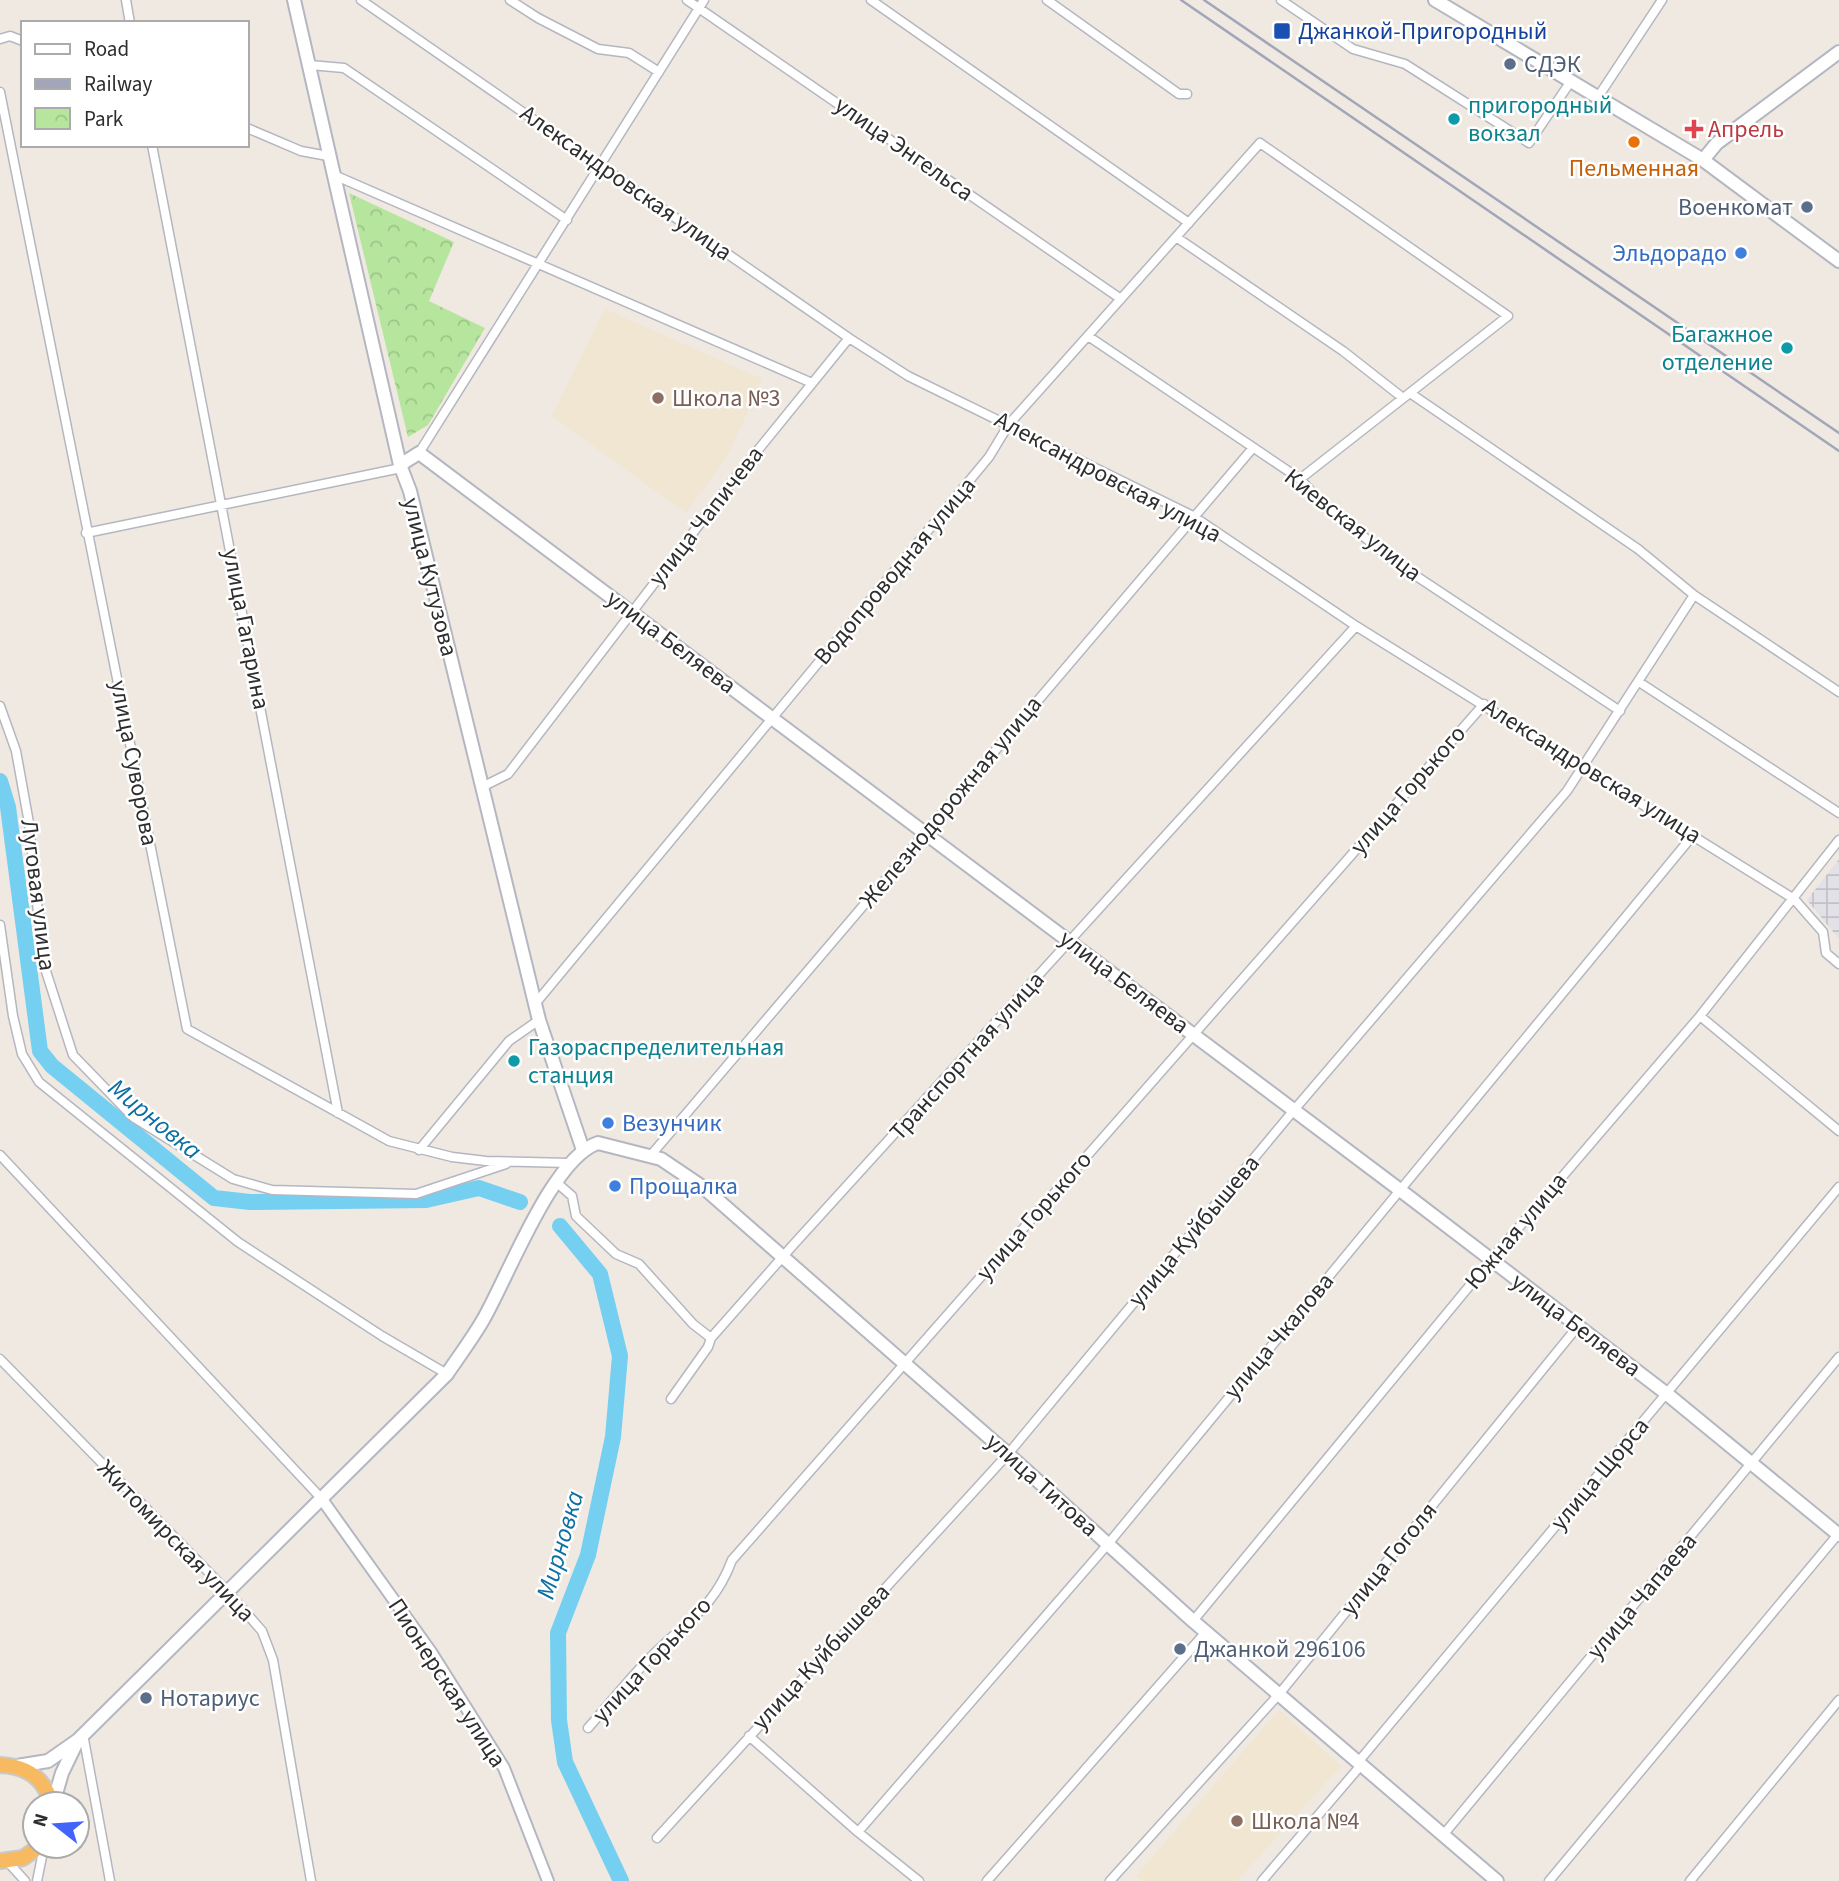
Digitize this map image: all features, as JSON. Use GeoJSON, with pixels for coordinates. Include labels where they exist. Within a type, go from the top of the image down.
{"type":"FeatureCollection","features":[{"type":"Feature","properties":{"kind":"highway"},"geometry":{"type":"LineString","coordinates":[[0,1765],[17,1766],[41,1780],[46,1790]]}},
{"type":"Feature","properties":{"kind":"main road","name":"улица Кутузова"},"geometry":{"type":"LineString","coordinates":[[294,0],[400,466],[410,491],[539,1020],[583,1150]]}},
{"type":"Feature","properties":{"kind":"main road"},"geometry":{"type":"LineString","coordinates":[[1435,0],[1703,160],[1839,261]]}},
{"type":"Feature","properties":{"kind":"main road"},"geometry":{"type":"LineString","coordinates":[[1703,160],[1717,143],[1839,52]]}},
{"type":"Feature","properties":{"kind":"main road"},"geometry":{"type":"LineString","coordinates":[[400,466],[419,453]]}},
{"type":"Feature","properties":{"kind":"main road","name":"улица Беляева"},"geometry":{"type":"LineString","coordinates":[[419,453],[1400,1189],[1490,1261],[1667,1394],[1839,1534]]}},
{"type":"Feature","properties":{"kind":"main road","name":"улица Титова"},"geometry":{"type":"LineString","coordinates":[[583,1150],[598,1143],[651,1155],[704,1188],[1008,1454],[1193,1621],[1497,1881]]}},
{"type":"Feature","properties":{"kind":"main road"},"geometry":{"type":"LineString","coordinates":[[17,1766],[48,1761],[80,1737],[447,1374],[483,1321],[556,1182],[569,1163],[583,1150]]}},
{"type":"Feature","properties":{"kind":"main road"},"geometry":{"type":"LineString","coordinates":[[57,1790],[62,1773],[80,1737]]}},
{"type":"Feature","properties":{"kind":"street"},"geometry":{"type":"LineString","coordinates":[[125,0],[130,21]]}},
{"type":"Feature","properties":{"kind":"street","name":"Александровская улица"},"geometry":{"type":"LineString","coordinates":[[362,0],[849,338],[908,376],[1193,516],[1356,626],[1585,766],[1794,899],[1823,932],[1826,953],[1839,964]]}},
{"type":"Feature","properties":{"kind":"street"},"geometry":{"type":"LineString","coordinates":[[510,0],[538,18],[598,49],[629,53],[659,72]]}},
{"type":"Feature","properties":{"kind":"street","name":"улица Энгельса"},"geometry":{"type":"LineString","coordinates":[[687,0],[1121,299]]}},
{"type":"Feature","properties":{"kind":"street"},"geometry":{"type":"LineString","coordinates":[[419,453],[704,0]]}},
{"type":"Feature","properties":{"kind":"street"},"geometry":{"type":"LineString","coordinates":[[871,0],[1189,223]]}},
{"type":"Feature","properties":{"kind":"street"},"geometry":{"type":"LineString","coordinates":[[1047,0],[1179,94],[1187,94]]}},
{"type":"Feature","properties":{"kind":"street"},"geometry":{"type":"LineString","coordinates":[[1281,0],[1353,49],[1405,64],[1529,143],[1570,80]]}},
{"type":"Feature","properties":{"kind":"street"},"geometry":{"type":"LineString","coordinates":[[1598,97],[1662,0]]}},
{"type":"Feature","properties":{"kind":"street"},"geometry":{"type":"LineString","coordinates":[[0,39],[10,36],[21,40]]}},
{"type":"Feature","properties":{"kind":"street"},"geometry":{"type":"LineString","coordinates":[[310,65],[344,68],[568,220]]}},
{"type":"Feature","properties":{"kind":"street","name":"улица Суворова"},"geometry":{"type":"LineString","coordinates":[[0,92],[187,1028],[389,1141],[419,1150],[486,1161],[569,1163]]}},
{"type":"Feature","properties":{"kind":"street"},"geometry":{"type":"LineString","coordinates":[[248,128],[301,151],[328,156]]}},
{"type":"Feature","properties":{"kind":"street","name":"Водопроводная улица"},"geometry":{"type":"LineString","coordinates":[[535,1004],[989,457],[1009,424],[1260,143],[1508,316],[1407,395]]}},
{"type":"Feature","properties":{"kind":"street","name":"улица Гагарина"},"geometry":{"type":"LineString","coordinates":[[152,147],[338,1113]]}},
{"type":"Feature","properties":{"kind":"street"},"geometry":{"type":"LineString","coordinates":[[332,174],[812,383]]}},
{"type":"Feature","properties":{"kind":"street"},"geometry":{"type":"LineString","coordinates":[[1176,237],[1638,548],[1695,595],[1839,692]]}},
{"type":"Feature","properties":{"kind":"street","name":"Киевская улица"},"geometry":{"type":"LineString","coordinates":[[1088,335],[1252,449],[1300,479],[1317,498],[1392,560],[1620,711]]}},
{"type":"Feature","properties":{"kind":"street","name":"улица Чапичева"},"geometry":{"type":"LineString","coordinates":[[482,787],[508,774],[631,612],[849,338]]}},
{"type":"Feature","properties":{"kind":"street"},"geometry":{"type":"LineString","coordinates":[[1300,479],[1407,395]]}},
{"type":"Feature","properties":{"kind":"street","name":"Железнодорожная улица"},"geometry":{"type":"LineString","coordinates":[[651,1155],[1252,449]]}},
{"type":"Feature","properties":{"kind":"street"},"geometry":{"type":"LineString","coordinates":[[86,533],[400,466]]}},
{"type":"Feature","properties":{"kind":"street","name":"улица Куйбышева"},"geometry":{"type":"LineString","coordinates":[[657,1838],[1008,1454],[1585,766],[1695,595]]}},
{"type":"Feature","properties":{"kind":"street","name":"Транспортная улица"},"geometry":{"type":"LineString","coordinates":[[671,1399],[709,1348],[712,1338],[1356,626]]}},
{"type":"Feature","properties":{"kind":"street"},"geometry":{"type":"LineString","coordinates":[[1639,682],[1839,813]]}},
{"type":"Feature","properties":{"kind":"street","name":"улица Горького"},"geometry":{"type":"LineString","coordinates":[[588,1728],[660,1647],[696,1619],[725,1580],[732,1560],[1484,704]]}},
{"type":"Feature","properties":{"kind":"street","name":"Луговая улица"},"geometry":{"type":"LineString","coordinates":[[0,706],[16,751],[29,823],[43,962],[60,1015],[73,1055],[133,1117],[233,1179],[272,1190],[416,1194],[512,1161]]}},
{"type":"Feature","properties":{"kind":"street","name":"улица Чкалова"},"geometry":{"type":"LineString","coordinates":[[858,1832],[1108,1544],[1694,834]]}},
{"type":"Feature","properties":{"kind":"street","name":"Южная улица"},"geometry":{"type":"LineString","coordinates":[[1193,1621],[1490,1261],[1700,1016],[1839,840]]}},
{"type":"Feature","properties":{"kind":"street"},"geometry":{"type":"LineString","coordinates":[[0,925],[13,1016],[22,1054],[39,1082],[238,1242],[382,1336],[447,1374]]}},
{"type":"Feature","properties":{"kind":"street"},"geometry":{"type":"LineString","coordinates":[[1700,1016],[1839,1131]]}},
{"type":"Feature","properties":{"kind":"street"},"geometry":{"type":"LineString","coordinates":[[419,1150],[509,1041],[539,1020]]}},
{"type":"Feature","properties":{"kind":"street"},"geometry":{"type":"LineString","coordinates":[[0,1155],[321,1498]]}},
{"type":"Feature","properties":{"kind":"street"},"geometry":{"type":"LineString","coordinates":[[556,1182],[572,1196],[576,1216],[616,1254],[639,1264],[692,1324],[712,1338]]}},
{"type":"Feature","properties":{"kind":"street","name":"улица Щорса"},"geometry":{"type":"LineString","coordinates":[[1262,1881],[1839,1187]]}},
{"type":"Feature","properties":{"kind":"street","name":"улица Гоголя"},"geometry":{"type":"LineString","coordinates":[[1110,1881],[1280,1693],[1578,1326]]}},
{"type":"Feature","properties":{"kind":"street","name":"улица Чапаева"},"geometry":{"type":"LineString","coordinates":[[1444,1834],[1839,1357]]}},
{"type":"Feature","properties":{"kind":"street","name":"Житомирская улица"},"geometry":{"type":"LineString","coordinates":[[0,1359],[227,1591],[262,1632],[272,1660],[311,1881]]}},
{"type":"Feature","properties":{"kind":"street","name":"Пионерская улица"},"geometry":{"type":"LineString","coordinates":[[321,1498],[431,1652],[504,1768],[548,1881]]}},
{"type":"Feature","properties":{"kind":"street"},"geometry":{"type":"LineString","coordinates":[[1549,1881],[1839,1534]]}},
{"type":"Feature","properties":{"kind":"street"},"geometry":{"type":"LineString","coordinates":[[988,1881],[1206,1632]]}},
{"type":"Feature","properties":{"kind":"street"},"geometry":{"type":"LineString","coordinates":[[1690,1881],[1839,1700]]}},
{"type":"Feature","properties":{"kind":"street"},"geometry":{"type":"LineString","coordinates":[[748,1736],[919,1881]]}},
{"type":"Feature","properties":{"kind":"street"},"geometry":{"type":"LineString","coordinates":[[80,1737],[110,1881]]}},
{"type":"Feature","properties":{"kind":"street"},"geometry":{"type":"LineString","coordinates":[[37,1881],[40,1860]]}},
{"type":"Feature","properties":{"kind":"street"},"geometry":{"type":"LineString","coordinates":[[4,1861],[24,1881]]}},
{"type":"Feature","properties":{"kind":"shaded area","name":"Школа №3"},"geometry":{"type":"Polygon","coordinates":[[[605,309],[762,379],[728,455],[686,513],[552,416],[605,309]]]}},
{"type":"Feature","properties":{"kind":"shaded area"},"geometry":{"type":"Polygon","coordinates":[[[1839,859],[1839,939],[1807,900],[1839,859]]]}},
{"type":"Feature","properties":{"kind":"shaded area","name":"Школа №4"},"geometry":{"type":"Polygon","coordinates":[[[1279,1710],[1341,1766],[1237,1881],[1142,1881],[1136,1876],[1279,1710]]]}},
{"type":"Feature","properties":{"kind":"green space"},"geometry":{"type":"Polygon","coordinates":[[[349,193],[454,242],[429,301],[485,328],[428,425],[408,437],[349,193]]]}},
{"type":"Feature","properties":{"kind":"waterway","name":"Мирновка"},"geometry":{"type":"LineString","coordinates":[[0,781],[8,807],[40,1051],[52,1066],[214,1198],[250,1202],[426,1200],[479,1188],[520,1202]]}},
{"type":"Feature","properties":{"kind":"waterway","name":"Мирновка"},"geometry":{"type":"LineString","coordinates":[[560,1226],[600,1274],[620,1356],[613,1437],[588,1555],[558,1633],[559,1720],[565,1762],[621,1881]]}},
{"type":"Feature","properties":{"kind":"railway"},"geometry":{"type":"LineString","coordinates":[[1181,0],[1839,451]]}},
{"type":"Feature","properties":{"kind":"railway"},"geometry":{"type":"LineString","coordinates":[[1204,0],[1839,433]]}},
{"type":"Feature","properties":{"kind":"place","name":"Джанкой-Пригородный"},"geometry":{"type":"Point","coordinates":[1282,31]}},
{"type":"Feature","properties":{"kind":"place","name":"СДЭК"},"geometry":{"type":"Point","coordinates":[1510,64]}},
{"type":"Feature","properties":{"kind":"place","name":"пригородный вокзал"},"geometry":{"type":"Point","coordinates":[1454,119]}},
{"type":"Feature","properties":{"kind":"place","name":"Апрель"},"geometry":{"type":"Point","coordinates":[1694,129]}},
{"type":"Feature","properties":{"kind":"place","name":"Пельменная"},"geometry":{"type":"Point","coordinates":[1634,142]}},
{"type":"Feature","properties":{"kind":"place","name":"Военкомат"},"geometry":{"type":"Point","coordinates":[1807,207]}},
{"type":"Feature","properties":{"kind":"place","name":"Эльдорадо"},"geometry":{"type":"Point","coordinates":[1741,253]}},
{"type":"Feature","properties":{"kind":"place","name":"Багажное отделение"},"geometry":{"type":"Point","coordinates":[1787,348]}},
{"type":"Feature","properties":{"kind":"place","name":"Школа №3"},"geometry":{"type":"Point","coordinates":[658,398]}},
{"type":"Feature","properties":{"kind":"place","name":"Газораспределительная станция"},"geometry":{"type":"Point","coordinates":[514,1061]}},
{"type":"Feature","properties":{"kind":"place","name":"Везунчик"},"geometry":{"type":"Point","coordinates":[608,1123]}},
{"type":"Feature","properties":{"kind":"place","name":"Прощалка"},"geometry":{"type":"Point","coordinates":[615,1186]}},
{"type":"Feature","properties":{"kind":"place","name":"Джанкой 296106"},"geometry":{"type":"Point","coordinates":[1180,1649]}},
{"type":"Feature","properties":{"kind":"place","name":"Нотариус"},"geometry":{"type":"Point","coordinates":[146,1698]}},
{"type":"Feature","properties":{"kind":"place","name":"Школа №4"},"geometry":{"type":"Point","coordinates":[1237,1821]}}]}
